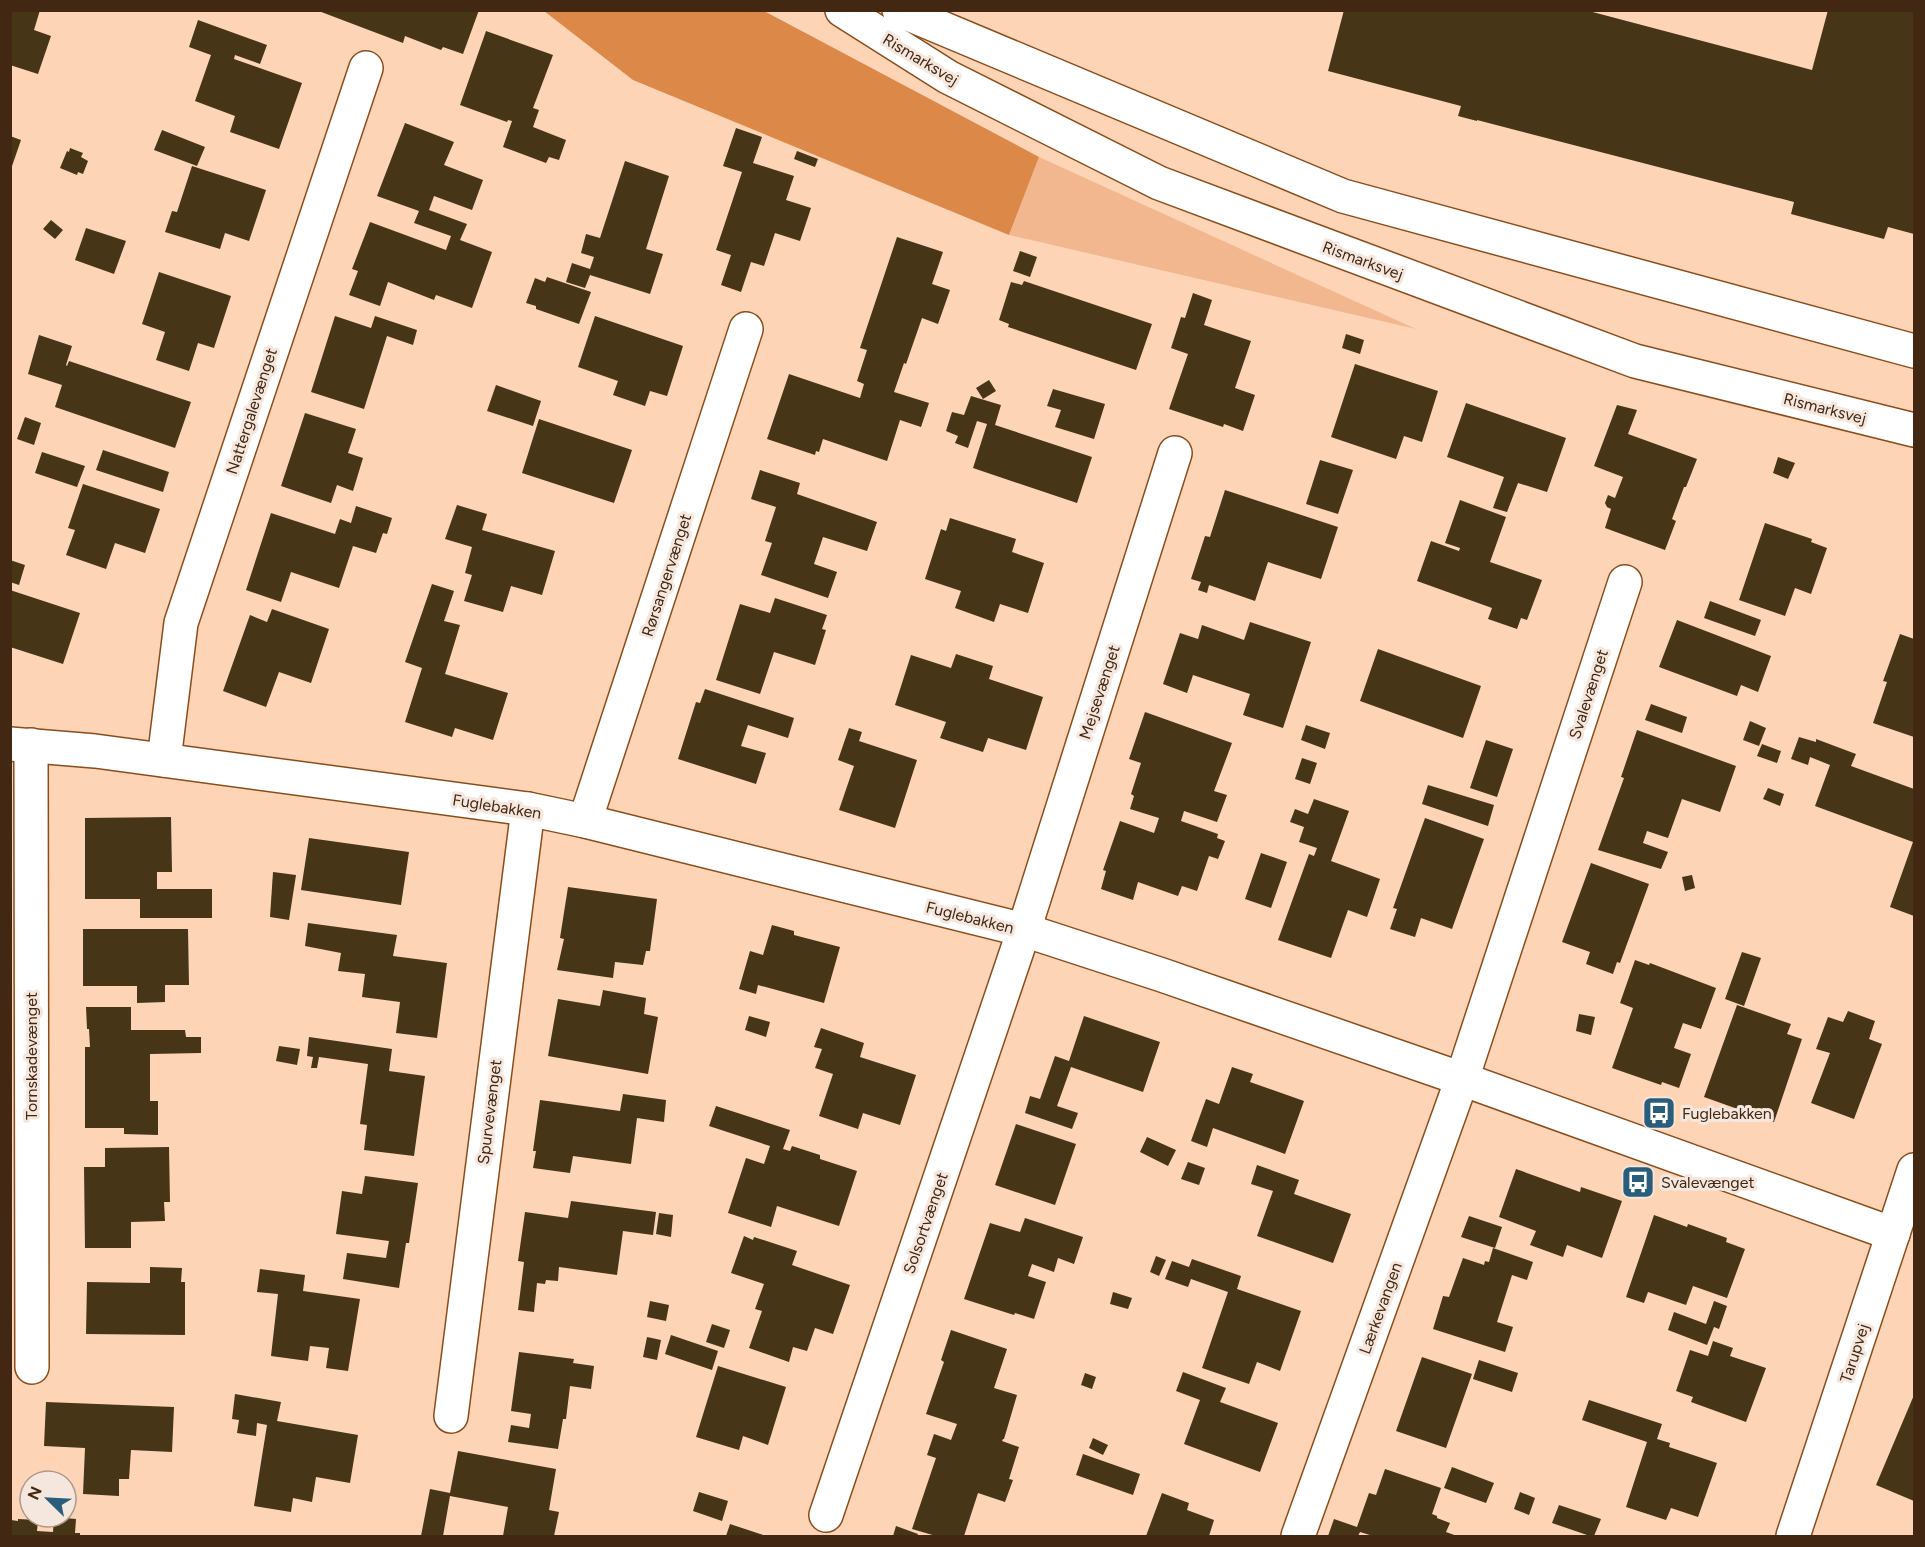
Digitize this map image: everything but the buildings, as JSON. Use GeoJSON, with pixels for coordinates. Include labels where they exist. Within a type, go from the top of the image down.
{"type":"FeatureCollection","features":[{"type":"Feature","properties":{"kind":"street","name":"Rismarksvej"},"geometry":{"type":"LineString","coordinates":[[843,10],[948,77],[1159,183],[1635,361],[1914,430]]}},
{"type":"Feature","properties":{"kind":"street","name":"Rismarksvej"},"geometry":{"type":"LineString","coordinates":[[899,10],[1343,196],[1914,351]]}},
{"type":"Feature","properties":{"kind":"street","name":"Nattergalevænget"},"geometry":{"type":"LineString","coordinates":[[164,760],[181,623],[366,68]]}},
{"type":"Feature","properties":{"kind":"street","name":"Rørsangervænget"},"geometry":{"type":"LineString","coordinates":[[585,821],[746,329]]}},
{"type":"Feature","properties":{"kind":"street","name":"Mejsevænget"},"geometry":{"type":"LineString","coordinates":[[1024,930],[1175,453]]}},
{"type":"Feature","properties":{"kind":"street","name":"Svalevænget"},"geometry":{"type":"LineString","coordinates":[[1462,1079],[1625,582]]}},
{"type":"Feature","properties":{"kind":"street","name":"Fuglebakken"},"geometry":{"type":"LineString","coordinates":[[21,744],[164,760],[528,809],[585,821],[1024,930],[1162,975],[1462,1079],[1893,1234]]}},
{"type":"Feature","properties":{"kind":"street","name":"Tornskadevænget"},"geometry":{"type":"LineString","coordinates":[[21,744],[32,1367]]}},
{"type":"Feature","properties":{"kind":"street","name":"Spurvevænget"},"geometry":{"type":"LineString","coordinates":[[451,1416],[528,809]]}},
{"type":"Feature","properties":{"kind":"street","name":"Solsortvænget"},"geometry":{"type":"LineString","coordinates":[[826,1515],[1024,930]]}},
{"type":"Feature","properties":{"kind":"street","name":"Lærkevangen"},"geometry":{"type":"LineString","coordinates":[[1298,1536],[1462,1079]]}},
{"type":"Feature","properties":{"kind":"street","name":"Tarupvej"},"geometry":{"type":"LineString","coordinates":[[1793,1536],[1914,1170]]}},
{"type":"Feature","properties":{"kind":"shaded area"},"geometry":{"type":"Polygon","coordinates":[[[544,11],[764,11],[1039,157],[1009,235],[633,80],[544,11]]]}},
{"type":"Feature","properties":{"kind":"shaded area"},"geometry":{"type":"Polygon","coordinates":[[[1039,157],[1416,329],[1009,235],[1039,157]]]}},
{"type":"Feature","properties":{"kind":"place","name":"Fuglebakken"},"geometry":{"type":"Point","coordinates":[1659,1113]}},
{"type":"Feature","properties":{"kind":"place","name":"Svalevænget"},"geometry":{"type":"Point","coordinates":[1638,1182]}}]}
